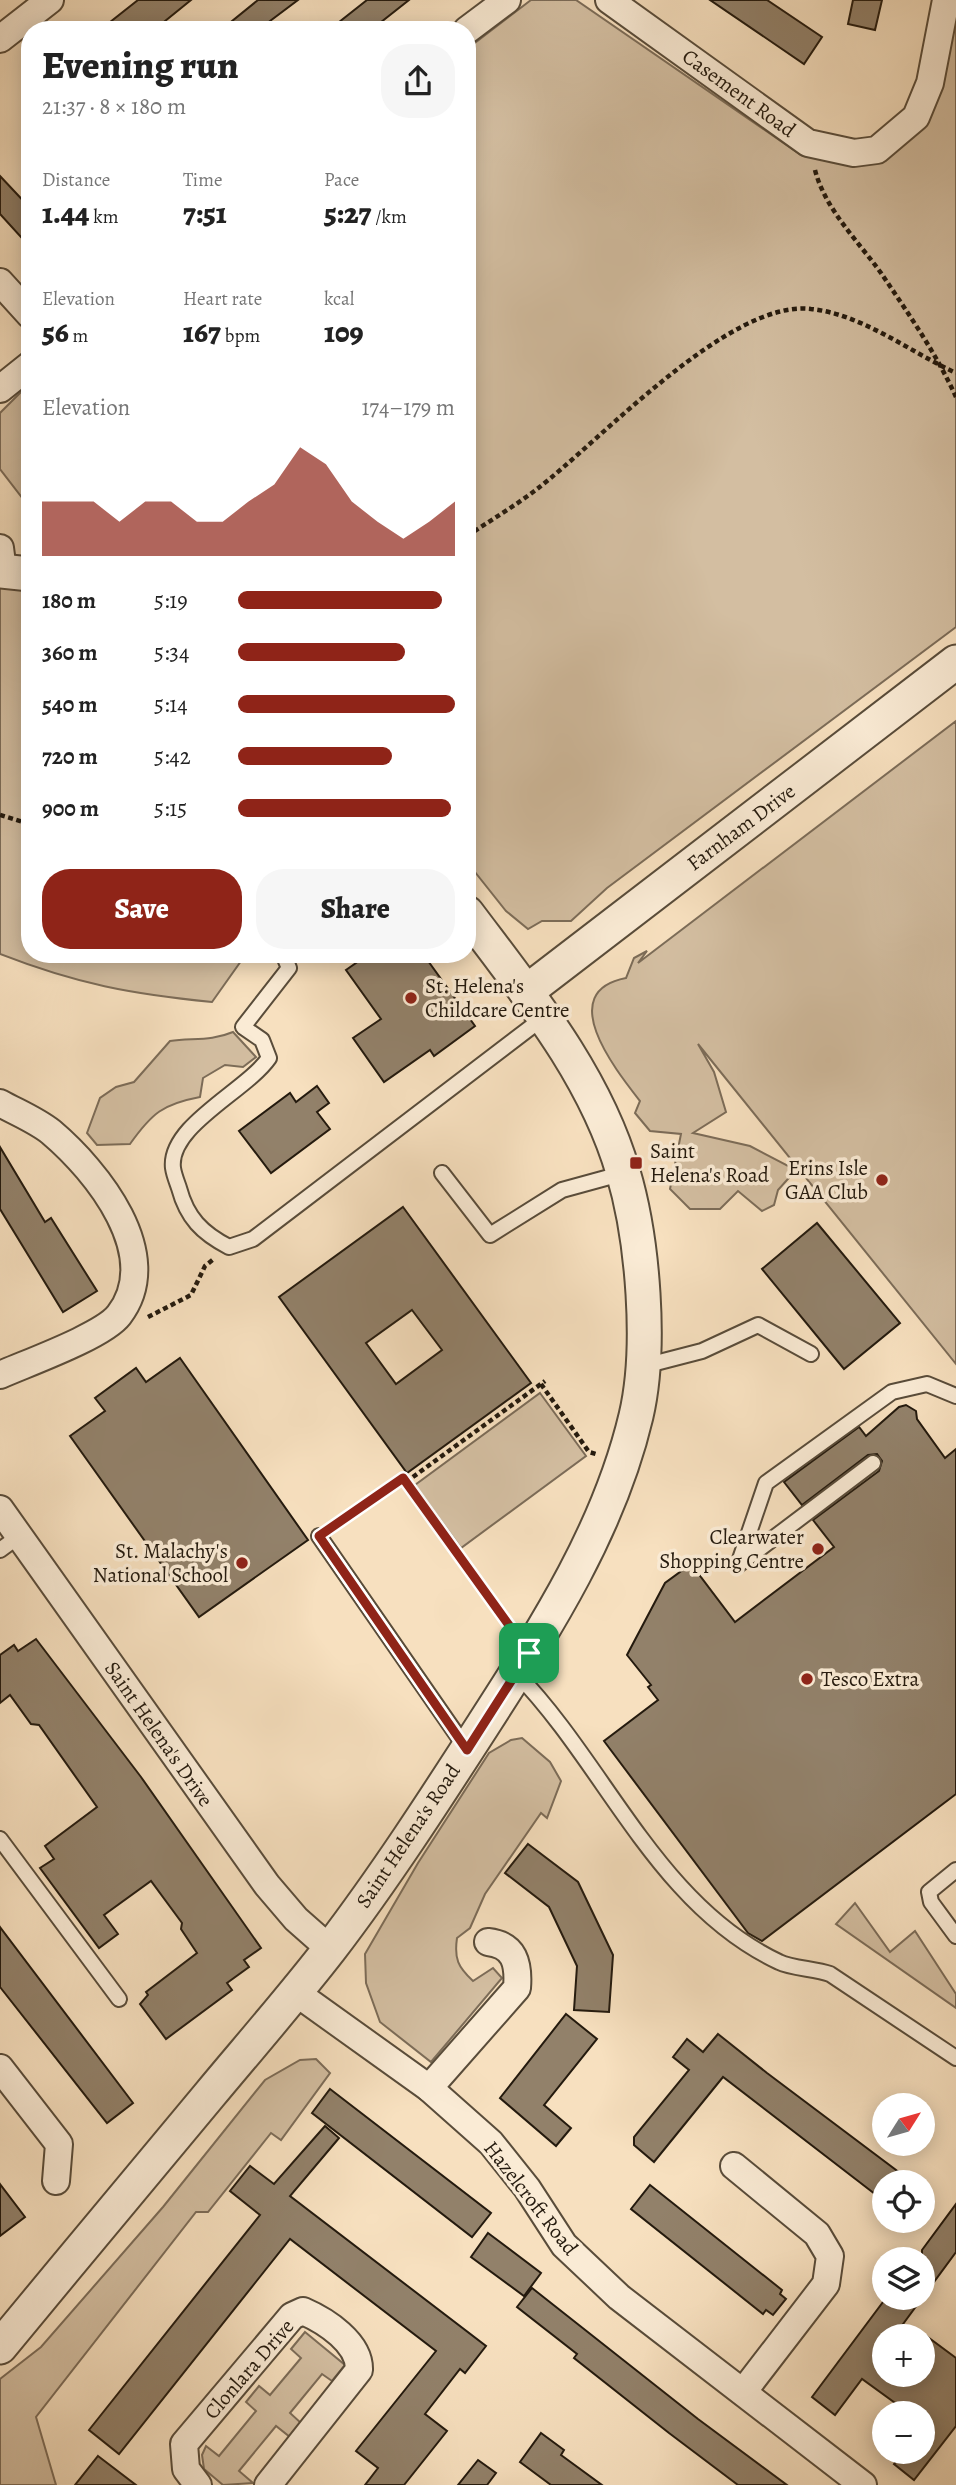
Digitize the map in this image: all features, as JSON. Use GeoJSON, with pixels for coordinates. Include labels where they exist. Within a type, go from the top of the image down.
{"type":"FeatureCollection","features":[{"type":"Feature","properties":{"kind":"street"},"geometry":{"type":"LineString","coordinates":[[23,21],[50,0]]}},
{"type":"Feature","properties":{"kind":"street"},"geometry":{"type":"LineString","coordinates":[[476,23],[507,0]]}},
{"type":"Feature","properties":{"kind":"street","name":"Casement Road"},"geometry":{"type":"LineString","coordinates":[[609,0],[808,142],[854,153],[877,150],[916,117],[930,83],[946,0]]}},
{"type":"Feature","properties":{"kind":"street"},"geometry":{"type":"LineString","coordinates":[[0,39],[21,23]]}},
{"type":"Feature","properties":{"kind":"street"},"geometry":{"type":"LineString","coordinates":[[0,282],[21,305]]}},
{"type":"Feature","properties":{"kind":"street"},"geometry":{"type":"LineString","coordinates":[[0,389],[21,372]]}},
{"type":"Feature","properties":{"kind":"street","name":"Farnham Drive"},"geometry":{"type":"LineString","coordinates":[[534,1005],[956,662]]}},
{"type":"Feature","properties":{"kind":"street","name":"Saint Helena's Road"},"geometry":{"type":"LineString","coordinates":[[0,2347],[330,1949],[409,1840],[522,1663],[584,1558],[615,1488],[636,1416],[644,1366],[643,1309],[634,1226],[624,1173],[596,1096],[476,925]]}},
{"type":"Feature","properties":{"kind":"street"},"geometry":{"type":"LineString","coordinates":[[0,1103],[50,1132],[100,1186],[128,1229],[135,1264],[133,1292],[118,1317],[86,1336],[0,1375]]}},
{"type":"Feature","properties":{"kind":"street","name":"Saint Helena's Drive"},"geometry":{"type":"LineString","coordinates":[[0,1509],[10,1543],[267,1885],[296,1919],[330,1949]]}},
{"type":"Feature","properties":{"kind":"street"},"geometry":{"type":"LineString","coordinates":[[429,2088],[517,1988],[519,1970],[513,1953],[501,1943],[488,1942]]}},
{"type":"Feature","properties":{"kind":"street","name":"Hazelcroft Road"},"geometry":{"type":"LineString","coordinates":[[295,1992],[429,2088],[491,2143],[527,2188],[564,2245],[619,2297],[862,2485]]}},
{"type":"Feature","properties":{"kind":"street"},"geometry":{"type":"LineString","coordinates":[[0,2068],[59,2144],[56,2181]]}},
{"type":"Feature","properties":{"kind":"street"},"geometry":{"type":"LineString","coordinates":[[734,2166],[817,2234],[830,2256],[826,2284],[743,2392]]}},
{"type":"Feature","properties":{"kind":"street","name":"Clonlara Drive"},"geometry":{"type":"LineString","coordinates":[[198,2485],[186,2469],[184,2444],[292,2316],[303,2311],[315,2316],[352,2346],[359,2358],[359,2370],[268,2485]]}},
{"type":"Feature","properties":{"kind":"lane"},"geometry":{"type":"LineString","coordinates":[[287,963],[289,968],[243,1027],[262,1040],[269,1058],[257,1074],[195,1122],[180,1139],[172,1166],[184,1208],[203,1233],[229,1248],[253,1239],[534,1005]]}},
{"type":"Feature","properties":{"kind":"lane"},"geometry":{"type":"LineString","coordinates":[[442,1173],[490,1235],[562,1190],[624,1173]]}},
{"type":"Feature","properties":{"kind":"lane"},"geometry":{"type":"LineString","coordinates":[[644,1366],[702,1351],[758,1325],[811,1354]]}},
{"type":"Feature","properties":{"kind":"lane"},"geometry":{"type":"LineString","coordinates":[[873,1463],[738,1565],[766,1483],[892,1392],[927,1384],[956,1396]]}},
{"type":"Feature","properties":{"kind":"lane"},"geometry":{"type":"LineString","coordinates":[[319,1536],[467,1750]]}},
{"type":"Feature","properties":{"kind":"lane"},"geometry":{"type":"LineString","coordinates":[[522,1663],[570,1737],[678,1886],[737,1938],[781,1964],[807,1967],[830,1974],[956,2058]]}},
{"type":"Feature","properties":{"kind":"lane"},"geometry":{"type":"LineString","coordinates":[[0,1839],[120,1999]]}},
{"type":"Feature","properties":{"kind":"lane"},"geometry":{"type":"LineString","coordinates":[[956,1870],[929,1892],[931,1902],[956,1936]]}},
{"type":"Feature","properties":{"kind":"path"},"geometry":{"type":"LineString","coordinates":[[808,142],[821,191],[882,275],[942,366],[956,397]]}},
{"type":"Feature","properties":{"kind":"path"},"geometry":{"type":"LineString","coordinates":[[476,530],[537,489],[681,368],[737,327],[776,311],[810,308],[845,317],[956,373]]}},
{"type":"Feature","properties":{"kind":"path"},"geometry":{"type":"LineString","coordinates":[[0,815],[21,821]]}},
{"type":"Feature","properties":{"kind":"path"},"geometry":{"type":"LineString","coordinates":[[108,1324],[120,1332],[189,1297],[205,1266],[229,1248]]}},
{"type":"Feature","properties":{"kind":"path"},"geometry":{"type":"LineString","coordinates":[[406,1482],[543,1383],[589,1452],[602,1456]]}},
{"type":"Feature","properties":{"kind":"path"},"geometry":{"type":"LineString","coordinates":[[319,1536],[403,1478],[522,1663]]}},
{"type":"Feature","properties":{"kind":"shaded area"},"geometry":{"type":"Polygon","coordinates":[[[531,0],[576,0],[801,155],[848,164],[921,121],[956,0],[956,627],[607,888],[571,921],[542,921],[528,929],[506,911],[476,873],[476,42],[531,0]]]}},
{"type":"Feature","properties":{"kind":"shaded area"},"geometry":{"type":"Polygon","coordinates":[[[21,392],[21,496],[0,469],[0,413],[21,392]]]}},
{"type":"Feature","properties":{"kind":"shaded area"},"geometry":{"type":"Polygon","coordinates":[[[0,571],[21,574],[21,962],[0,954],[0,571]]]}},
{"type":"Feature","properties":{"kind":"shaded area","name":"Erins Isle GAA Club"},"geometry":{"type":"Polygon","coordinates":[[[956,721],[956,1364],[698,1044],[714,1072],[726,1112],[693,1133],[750,1146],[796,1170],[778,1190],[774,1205],[762,1211],[738,1191],[720,1209],[690,1209],[670,1189],[681,1134],[650,1131],[635,1113],[640,1101],[606,1052],[592,1015],[594,999],[605,986],[626,978],[634,958],[647,951],[638,963],[956,721]]]}},
{"type":"Feature","properties":{"kind":"shaded area"},"geometry":{"type":"Polygon","coordinates":[[[25,963],[240,963],[212,1002],[104,986],[25,963]]]}},
{"type":"Feature","properties":{"kind":"shaded area"},"geometry":{"type":"Polygon","coordinates":[[[233,1032],[256,1057],[243,1067],[225,1065],[203,1078],[200,1097],[177,1103],[159,1112],[130,1144],[97,1145],[87,1133],[100,1098],[116,1087],[134,1082],[170,1041],[210,1038],[233,1032]]]}},
{"type":"Feature","properties":{"kind":"shaded area"},"geometry":{"type":"Polygon","coordinates":[[[540,1393],[586,1456],[461,1548],[415,1485],[540,1393]]]}},
{"type":"Feature","properties":{"kind":"shaded area"},"geometry":{"type":"Polygon","coordinates":[[[522,1738],[550,1762],[561,1781],[547,1818],[541,1813],[485,1894],[470,1928],[457,1938],[458,1962],[473,1981],[493,1968],[502,1978],[431,2062],[380,2022],[366,1983],[365,1954],[418,1863],[489,1753],[511,1740],[522,1738]]]}},
{"type":"Feature","properties":{"kind":"shaded area"},"geometry":{"type":"Polygon","coordinates":[[[855,1903],[890,1952],[915,1931],[956,1994],[956,2008],[836,1924],[855,1903]]]}},
{"type":"Feature","properties":{"kind":"shaded area"},"geometry":{"type":"Polygon","coordinates":[[[316,2059],[330,2073],[281,2140],[271,2133],[208,2212],[196,2212],[36,2417],[56,2485],[0,2485],[0,2379],[41,2347],[163,2207],[265,2080],[300,2060],[316,2059]]]}},
{"type":"Feature","properties":{"kind":"shaded area"},"geometry":{"type":"Polygon","coordinates":[[[305,2332],[345,2365],[332,2381],[322,2374],[290,2413],[301,2423],[290,2437],[276,2426],[239,2471],[253,2483],[223,2485],[204,2469],[202,2455],[206,2446],[219,2456],[256,2411],[246,2402],[259,2386],[270,2395],[301,2358],[291,2349],[305,2332]]]}},
{"type":"Feature","properties":{"kind":"building"},"geometry":{"type":"Polygon","coordinates":[[[138,0],[191,0],[165,21],[111,21],[138,0]]]}},
{"type":"Feature","properties":{"kind":"building"},"geometry":{"type":"Polygon","coordinates":[[[258,0],[298,0],[270,21],[232,21],[258,0]]]}},
{"type":"Feature","properties":{"kind":"building"},"geometry":{"type":"Polygon","coordinates":[[[367,0],[409,0],[382,21],[340,21],[367,0]]]}},
{"type":"Feature","properties":{"kind":"building"},"geometry":{"type":"Polygon","coordinates":[[[710,0],[767,0],[822,37],[804,64],[710,0]]]}},
{"type":"Feature","properties":{"kind":"building"},"geometry":{"type":"Polygon","coordinates":[[[853,0],[882,0],[875,30],[848,24],[853,0]]]}},
{"type":"Feature","properties":{"kind":"building"},"geometry":{"type":"Polygon","coordinates":[[[0,176],[21,198],[21,237],[0,214],[0,176]]]}},
{"type":"Feature","properties":{"kind":"building","name":"St. Helena's Childcare Centre"},"geometry":{"type":"Polygon","coordinates":[[[356,963],[430,963],[475,1026],[434,1056],[430,1050],[384,1082],[353,1038],[381,1019],[346,970],[356,963]]]}},
{"type":"Feature","properties":{"kind":"building"},"geometry":{"type":"Polygon","coordinates":[[[317,1086],[329,1103],[317,1112],[330,1129],[271,1173],[239,1131],[290,1093],[296,1102],[317,1086]]]}},
{"type":"Feature","properties":{"kind":"building"},"geometry":{"type":"Polygon","coordinates":[[[0,1147],[45,1222],[51,1218],[97,1291],[63,1312],[0,1209],[0,1147]]]}},
{"type":"Feature","properties":{"kind":"building"},"geometry":{"type":"Polygon","coordinates":[[[403,1207],[531,1383],[407,1473],[279,1297],[403,1207]],[[412,1310],[366,1343],[396,1384],[442,1350],[412,1310]]]}},
{"type":"Feature","properties":{"kind":"building"},"geometry":{"type":"Polygon","coordinates":[[[817,1223],[900,1323],[844,1369],[762,1269],[817,1223]]]}},
{"type":"Feature","properties":{"kind":"building"},"geometry":{"type":"Polygon","coordinates":[[[180,1358],[308,1540],[199,1617],[70,1436],[105,1411],[95,1398],[136,1368],[146,1382],[180,1358]]]}},
{"type":"Feature","properties":{"kind":"building","name":"Tesco Extra"},"geometry":{"type":"Polygon","coordinates":[[[906,1405],[916,1411],[917,1419],[945,1458],[956,1449],[956,1794],[762,1941],[748,1933],[604,1741],[658,1700],[648,1687],[651,1685],[627,1655],[665,1583],[691,1564],[735,1622],[834,1547],[813,1520],[879,1471],[882,1461],[877,1454],[868,1455],[802,1505],[784,1482],[859,1427],[866,1436],[899,1407],[906,1405]]]}},
{"type":"Feature","properties":{"kind":"building"},"geometry":{"type":"Polygon","coordinates":[[[36,1639],[141,1777],[261,1948],[244,1960],[249,1967],[227,1983],[232,1990],[166,2039],[140,2004],[148,1995],[146,1992],[197,1953],[181,1929],[182,1923],[151,1881],[104,1915],[118,1934],[99,1948],[40,1868],[54,1859],[45,1846],[97,1807],[39,1725],[31,1724],[10,1695],[0,1703],[0,1655],[14,1645],[18,1651],[36,1639]]]}},
{"type":"Feature","properties":{"kind":"building"},"geometry":{"type":"Polygon","coordinates":[[[528,1844],[578,1882],[613,1955],[609,2012],[574,2010],[577,1966],[549,1907],[505,1873],[528,1844]]]}},
{"type":"Feature","properties":{"kind":"building"},"geometry":{"type":"Polygon","coordinates":[[[0,1927],[133,2103],[107,2123],[0,1987],[0,1927]]]}},
{"type":"Feature","properties":{"kind":"building"},"geometry":{"type":"Polygon","coordinates":[[[566,2014],[597,2039],[544,2105],[571,2128],[556,2146],[500,2098],[566,2014]]]}},
{"type":"Feature","properties":{"kind":"building"},"geometry":{"type":"Polygon","coordinates":[[[718,2034],[872,2152],[872,2156],[877,2156],[896,2170],[872,2170],[872,2192],[723,2077],[654,2162],[634,2145],[634,2137],[689,2070],[673,2057],[687,2039],[703,2052],[718,2034]]]}},
{"type":"Feature","properties":{"kind":"building"},"geometry":{"type":"Polygon","coordinates":[[[330,2089],[491,2213],[472,2237],[312,2113],[330,2089]]]}},
{"type":"Feature","properties":{"kind":"building"},"geometry":{"type":"Polygon","coordinates":[[[325,2126],[339,2138],[290,2196],[486,2346],[465,2373],[460,2369],[425,2414],[447,2431],[404,2485],[365,2485],[378,2468],[356,2451],[436,2351],[290,2239],[119,2454],[89,2430],[260,2215],[230,2191],[250,2166],[274,2184],[325,2126]]]}},
{"type":"Feature","properties":{"kind":"building"},"geometry":{"type":"Polygon","coordinates":[[[0,2184],[25,2217],[0,2236],[0,2184]]]}},
{"type":"Feature","properties":{"kind":"building"},"geometry":{"type":"Polygon","coordinates":[[[650,2185],[782,2290],[780,2294],[786,2299],[773,2315],[766,2310],[763,2314],[631,2209],[650,2185]]]}},
{"type":"Feature","properties":{"kind":"building"},"geometry":{"type":"Polygon","coordinates":[[[956,2204],[956,2252],[935,2281],[935,2247],[924,2247],[956,2204]]]}},
{"type":"Feature","properties":{"kind":"building"},"geometry":{"type":"Polygon","coordinates":[[[488,2233],[541,2273],[524,2296],[471,2257],[488,2233]]]}},
{"type":"Feature","properties":{"kind":"building"},"geometry":{"type":"Polygon","coordinates":[[[532,2288],[698,2419],[787,2485],[738,2485],[669,2433],[574,2358],[577,2354],[517,2307],[532,2288]]]}},
{"type":"Feature","properties":{"kind":"building"},"geometry":{"type":"Polygon","coordinates":[[[877,2310],[913,2310],[903,2324],[872,2324],[872,2386],[862,2379],[835,2415],[812,2397],[877,2310]]]}},
{"type":"Feature","properties":{"kind":"building"},"geometry":{"type":"Polygon","coordinates":[[[935,2342],[956,2358],[956,2426],[935,2453],[935,2401],[892,2401],[873,2387],[935,2387],[935,2342]]]}},
{"type":"Feature","properties":{"kind":"building"},"geometry":{"type":"Polygon","coordinates":[[[541,2433],[564,2450],[561,2455],[602,2485],[551,2485],[520,2462],[541,2433]]]}},
{"type":"Feature","properties":{"kind":"building"},"geometry":{"type":"Polygon","coordinates":[[[98,2456],[136,2485],[75,2485],[98,2456]]]}},
{"type":"Feature","properties":{"kind":"building"},"geometry":{"type":"Polygon","coordinates":[[[478,2460],[496,2473],[487,2485],[458,2485],[478,2460]]]}},
{"type":"Feature","properties":{"kind":"building"},"geometry":{"type":"Polygon","coordinates":[[[894,2464],[926,2464],[914,2480],[894,2464]]]}},
{"type":"Feature","properties":{"kind":"place","name":"St. Helena's Childcare Centre"},"geometry":{"type":"Point","coordinates":[411,998]}},
{"type":"Feature","properties":{"kind":"place","name":"Saint Helena's Road"},"geometry":{"type":"Point","coordinates":[636,1163]}},
{"type":"Feature","properties":{"kind":"place","name":"Erins Isle GAA Club"},"geometry":{"type":"Point","coordinates":[882,1180]}},
{"type":"Feature","properties":{"kind":"place","name":"Clearwater Shopping Centre"},"geometry":{"type":"Point","coordinates":[818,1549]}},
{"type":"Feature","properties":{"kind":"place","name":"St. Malachy's National School"},"geometry":{"type":"Point","coordinates":[242,1563]}},
{"type":"Feature","properties":{"kind":"place","name":"Tesco Extra"},"geometry":{"type":"Point","coordinates":[807,1679]}},
{"type":"Feature","properties":{"kind":"route"},"geometry":{"type":"LineString","coordinates":[[403,1478],[529,1653],[467,1750],[319,1536],[403,1478]]}}]}
